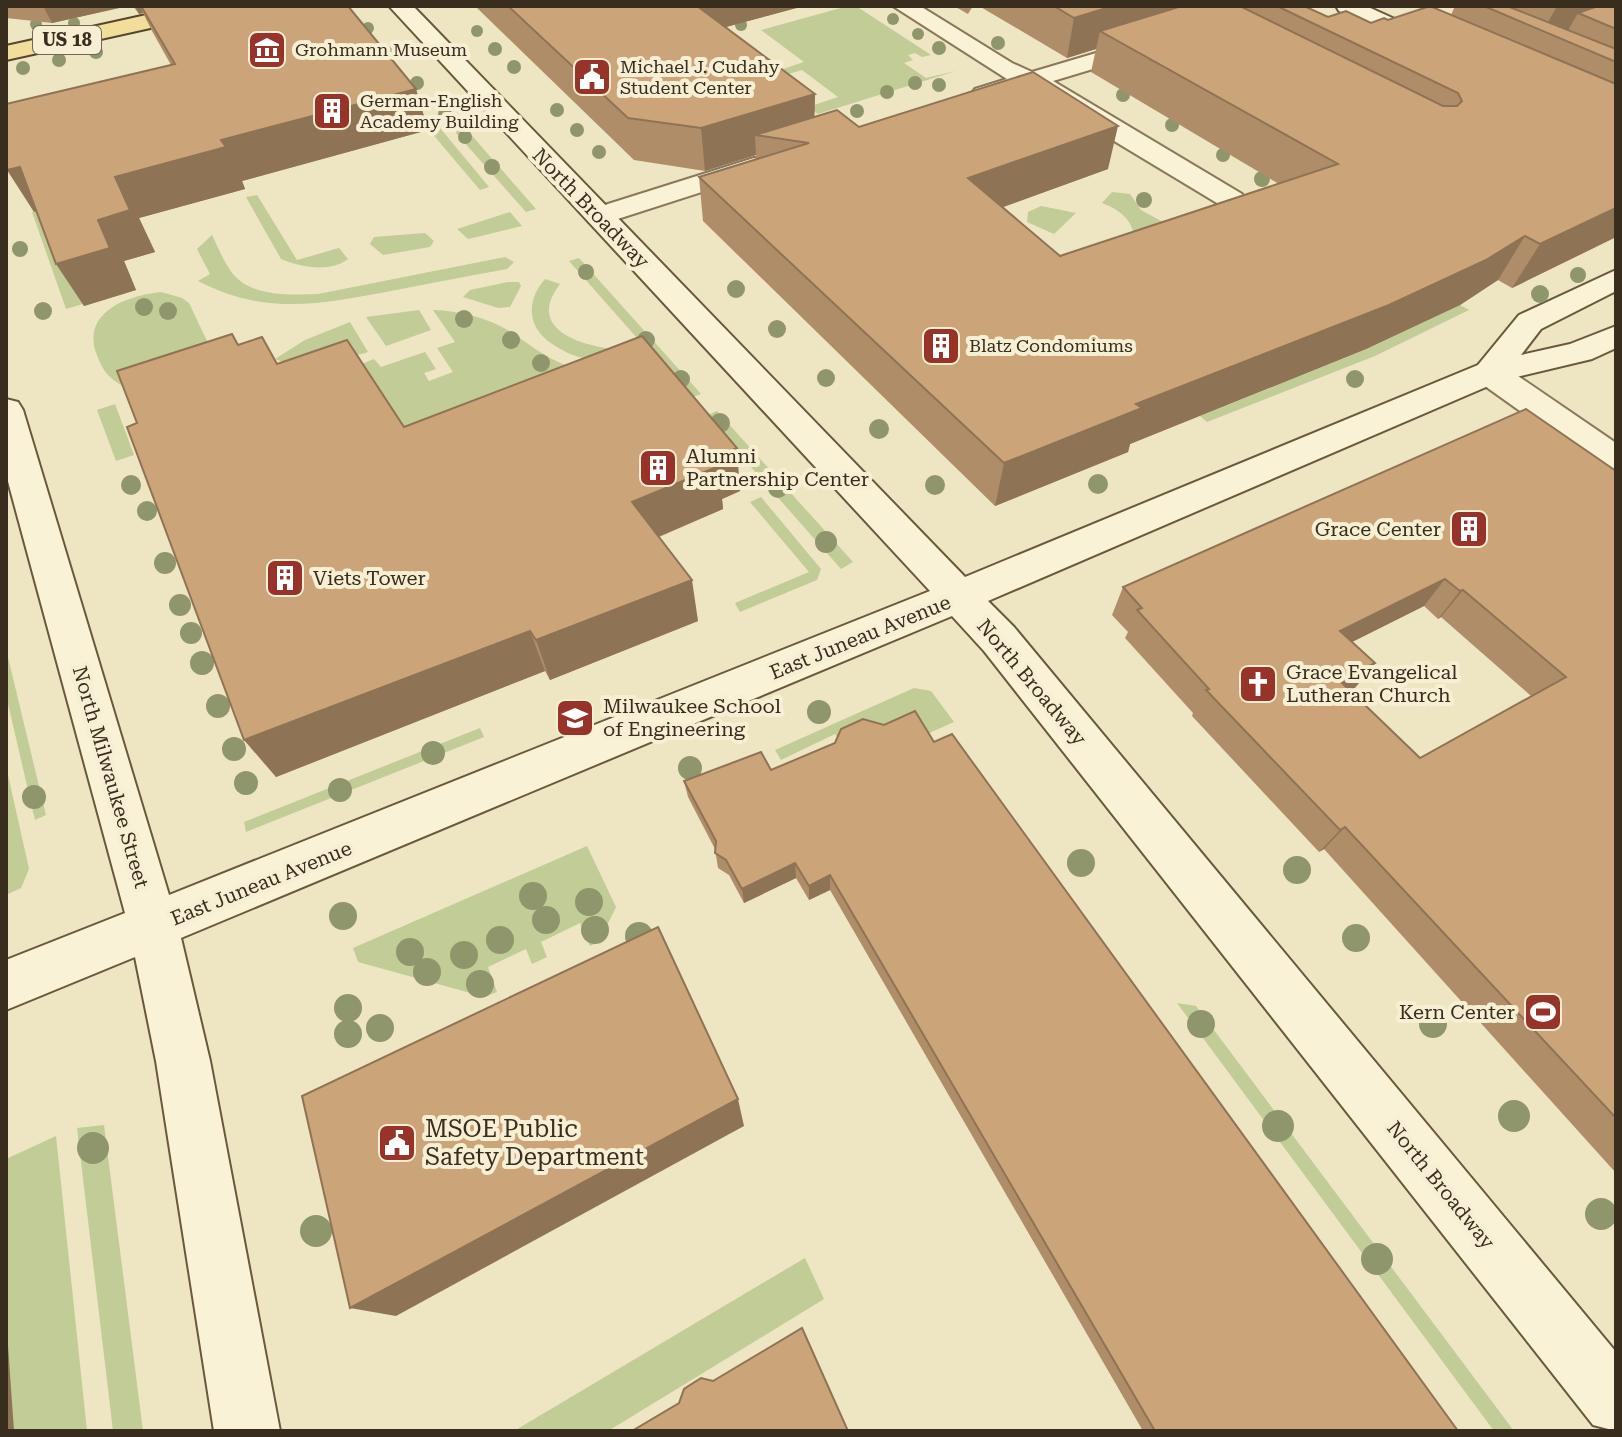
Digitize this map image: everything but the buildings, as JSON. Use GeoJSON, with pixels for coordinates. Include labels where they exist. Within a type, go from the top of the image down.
{"type":"FeatureCollection","features":[{"type":"Feature","properties":{"kind":"main road","name":"US 18"},"geometry":{"type":"LineString","coordinates":[[6,53],[218,6]]}},
{"type":"Feature","properties":{"kind":"street","name":"North Broadway"},"geometry":{"type":"LineString","coordinates":[[400,6],[1001,642],[1616,1402]]}},
{"type":"Feature","properties":{"kind":"street"},"geometry":{"type":"LineString","coordinates":[[904,6],[1003,68],[1065,97],[1232,200]]}},
{"type":"Feature","properties":{"kind":"street"},"geometry":{"type":"LineString","coordinates":[[1347,6],[1455,55]]}},
{"type":"Feature","properties":{"kind":"street"},"geometry":{"type":"LineString","coordinates":[[954,103],[1175,36]]}},
{"type":"Feature","properties":{"kind":"street"},"geometry":{"type":"LineString","coordinates":[[599,216],[780,158]]}},
{"type":"Feature","properties":{"kind":"street","name":"East Juneau Avenue"},"geometry":{"type":"LineString","coordinates":[[1490,373],[1530,322],[1616,279]]}},
{"type":"Feature","properties":{"kind":"street","name":"East Juneau Avenue"},"geometry":{"type":"LineString","coordinates":[[6,985],[959,597],[1490,373],[1580,352],[1616,336]]}},
{"type":"Feature","properties":{"kind":"street"},"geometry":{"type":"LineString","coordinates":[[1490,373],[1616,461]]}},
{"type":"Feature","properties":{"kind":"street","name":"North Milwaukee Street"},"geometry":{"type":"LineString","coordinates":[[6,410],[153,925],[183,1061],[247,1431]]}},
{"type":"Feature","properties":{"kind":"green space"},"geometry":{"type":"Polygon","coordinates":[[[856,6],[931,55],[908,55],[913,60],[904,63],[926,78],[956,71],[818,114],[808,107],[838,97],[802,70],[771,79],[768,67],[777,64],[783,69],[804,62],[761,30],[856,6]]]}},
{"type":"Feature","properties":{"kind":"green space"},"geometry":{"type":"Polygon","coordinates":[[[459,127],[467,130],[536,209],[526,212],[456,133],[459,127]]]}},
{"type":"Feature","properties":{"kind":"green space"},"geometry":{"type":"Polygon","coordinates":[[[440,128],[489,187],[480,190],[430,131],[440,128]]]}},
{"type":"Feature","properties":{"kind":"green space"},"geometry":{"type":"Polygon","coordinates":[[[1112,192],[1130,194],[1141,210],[1172,227],[1134,238],[1131,225],[1124,216],[1102,203],[1112,192]]]}},
{"type":"Feature","properties":{"kind":"green space"},"geometry":{"type":"Polygon","coordinates":[[[257,195],[297,260],[339,248],[348,259],[324,267],[281,259],[246,197],[257,195]]]}},
{"type":"Feature","properties":{"kind":"green space"},"geometry":{"type":"Polygon","coordinates":[[[1041,206],[1076,213],[1054,234],[1027,222],[1028,212],[1041,206]]]}},
{"type":"Feature","properties":{"kind":"green space"},"geometry":{"type":"Polygon","coordinates":[[[47,208],[83,304],[66,309],[32,212],[47,208]]]}},
{"type":"Feature","properties":{"kind":"green space"},"geometry":{"type":"Polygon","coordinates":[[[510,212],[522,226],[468,239],[457,229],[510,212]]]}},
{"type":"Feature","properties":{"kind":"green space"},"geometry":{"type":"Polygon","coordinates":[[[425,233],[434,241],[430,247],[383,255],[370,244],[374,237],[425,233]]]}},
{"type":"Feature","properties":{"kind":"green space"},"geometry":{"type":"Polygon","coordinates":[[[212,235],[227,265],[241,282],[261,291],[284,294],[318,294],[505,257],[514,262],[507,269],[365,296],[317,303],[270,303],[223,292],[198,281],[210,274],[197,249],[212,235]]]}},
{"type":"Feature","properties":{"kind":"green space"},"geometry":{"type":"Polygon","coordinates":[[[579,258],[701,394],[690,398],[569,261],[579,258]]]}},
{"type":"Feature","properties":{"kind":"green space"},"geometry":{"type":"Polygon","coordinates":[[[545,279],[560,284],[551,301],[549,314],[554,325],[578,341],[624,350],[583,358],[567,353],[547,340],[532,316],[534,298],[545,279]]]}},
{"type":"Feature","properties":{"kind":"green space"},"geometry":{"type":"Polygon","coordinates":[[[519,282],[521,286],[510,307],[498,308],[463,297],[470,290],[519,282]]]}},
{"type":"Feature","properties":{"kind":"green space"},"geometry":{"type":"Polygon","coordinates":[[[161,292],[189,303],[216,360],[125,387],[111,378],[102,366],[94,340],[95,328],[110,309],[121,303],[161,292]]]}},
{"type":"Feature","properties":{"kind":"green space"},"geometry":{"type":"Polygon","coordinates":[[[1460,305],[1469,310],[1375,356],[1207,422],[1200,416],[1366,349],[1460,305]]]}},
{"type":"Feature","properties":{"kind":"green space"},"geometry":{"type":"Polygon","coordinates":[[[419,310],[431,330],[386,346],[366,317],[419,310]]]}},
{"type":"Feature","properties":{"kind":"green space"},"geometry":{"type":"Polygon","coordinates":[[[433,310],[466,314],[488,321],[553,359],[577,369],[422,470],[354,367],[374,359],[381,367],[425,352],[436,369],[424,373],[429,381],[453,372],[437,348],[455,342],[433,310]]]}},
{"type":"Feature","properties":{"kind":"green space"},"geometry":{"type":"Polygon","coordinates":[[[350,322],[368,352],[308,363],[275,359],[305,340],[350,322]]]}},
{"type":"Feature","properties":{"kind":"green space"},"geometry":{"type":"Polygon","coordinates":[[[115,404],[134,455],[116,461],[97,410],[115,404]]]}},
{"type":"Feature","properties":{"kind":"green space"},"geometry":{"type":"Polygon","coordinates":[[[717,411],[853,562],[841,569],[706,416],[717,411]]]}},
{"type":"Feature","properties":{"kind":"green space"},"geometry":{"type":"Polygon","coordinates":[[[761,497],[821,569],[817,580],[740,612],[735,603],[809,572],[750,502],[761,497]]]}},
{"type":"Feature","properties":{"kind":"green space"},"geometry":{"type":"Polygon","coordinates":[[[6,649],[46,815],[35,820],[6,695],[6,649]]]}},
{"type":"Feature","properties":{"kind":"green space"},"geometry":{"type":"Polygon","coordinates":[[[914,688],[931,691],[954,722],[918,738],[843,745],[835,734],[781,760],[775,750],[914,688]]]}},
{"type":"Feature","properties":{"kind":"green space"},"geometry":{"type":"Polygon","coordinates":[[[480,728],[484,737],[246,832],[244,822],[480,728]]]}},
{"type":"Feature","properties":{"kind":"green space"},"geometry":{"type":"Polygon","coordinates":[[[6,766],[29,869],[21,888],[6,895],[6,766]]]}},
{"type":"Feature","properties":{"kind":"green space"},"geometry":{"type":"Polygon","coordinates":[[[587,846],[616,907],[599,942],[590,946],[580,923],[541,942],[547,957],[532,964],[526,949],[488,967],[497,992],[485,997],[358,962],[353,948],[587,846]]]}},
{"type":"Feature","properties":{"kind":"green space"},"geometry":{"type":"Polygon","coordinates":[[[1177,1003],[1196,1006],[1514,1431],[1494,1431],[1177,1003]]]}},
{"type":"Feature","properties":{"kind":"green space"},"geometry":{"type":"Polygon","coordinates":[[[104,1125],[143,1431],[113,1431],[77,1128],[104,1125]]]}},
{"type":"Feature","properties":{"kind":"green space"},"geometry":{"type":"Polygon","coordinates":[[[56,1136],[87,1431],[13,1431],[6,1326],[6,1159],[56,1136]]]}},
{"type":"Feature","properties":{"kind":"green space"},"geometry":{"type":"Polygon","coordinates":[[[805,1258],[824,1299],[608,1431],[514,1431],[805,1258]]]}},
{"type":"Feature","properties":{"kind":"place","name":"Grohmann Museum"},"geometry":{"type":"Point","coordinates":[267,50]}},
{"type":"Feature","properties":{"kind":"place","name":"Michael J. Cudahy Student Center"},"geometry":{"type":"Point","coordinates":[592,77]}},
{"type":"Feature","properties":{"kind":"place","name":"German-English Academy Building"},"geometry":{"type":"Point","coordinates":[332,111]}},
{"type":"Feature","properties":{"kind":"place","name":"Blatz Condomiums"},"geometry":{"type":"Point","coordinates":[941,346]}},
{"type":"Feature","properties":{"kind":"place","name":"Alumni Partnership Center"},"geometry":{"type":"Point","coordinates":[658,468]}},
{"type":"Feature","properties":{"kind":"place","name":"Grace Center"},"geometry":{"type":"Point","coordinates":[1469,529]}},
{"type":"Feature","properties":{"kind":"place","name":"Viets Tower"},"geometry":{"type":"Point","coordinates":[285,578]}},
{"type":"Feature","properties":{"kind":"place","name":"Grace Evangelical Lutheran Church"},"geometry":{"type":"Point","coordinates":[1258,684]}},
{"type":"Feature","properties":{"kind":"place","name":"Milwaukee School of Engineering"},"geometry":{"type":"Point","coordinates":[575,718]}},
{"type":"Feature","properties":{"kind":"place","name":"Kern Center"},"geometry":{"type":"Point","coordinates":[1543,1012]}},
{"type":"Feature","properties":{"kind":"place","name":"MSOE Public Safety Department"},"geometry":{"type":"Point","coordinates":[397,1143]}}]}
